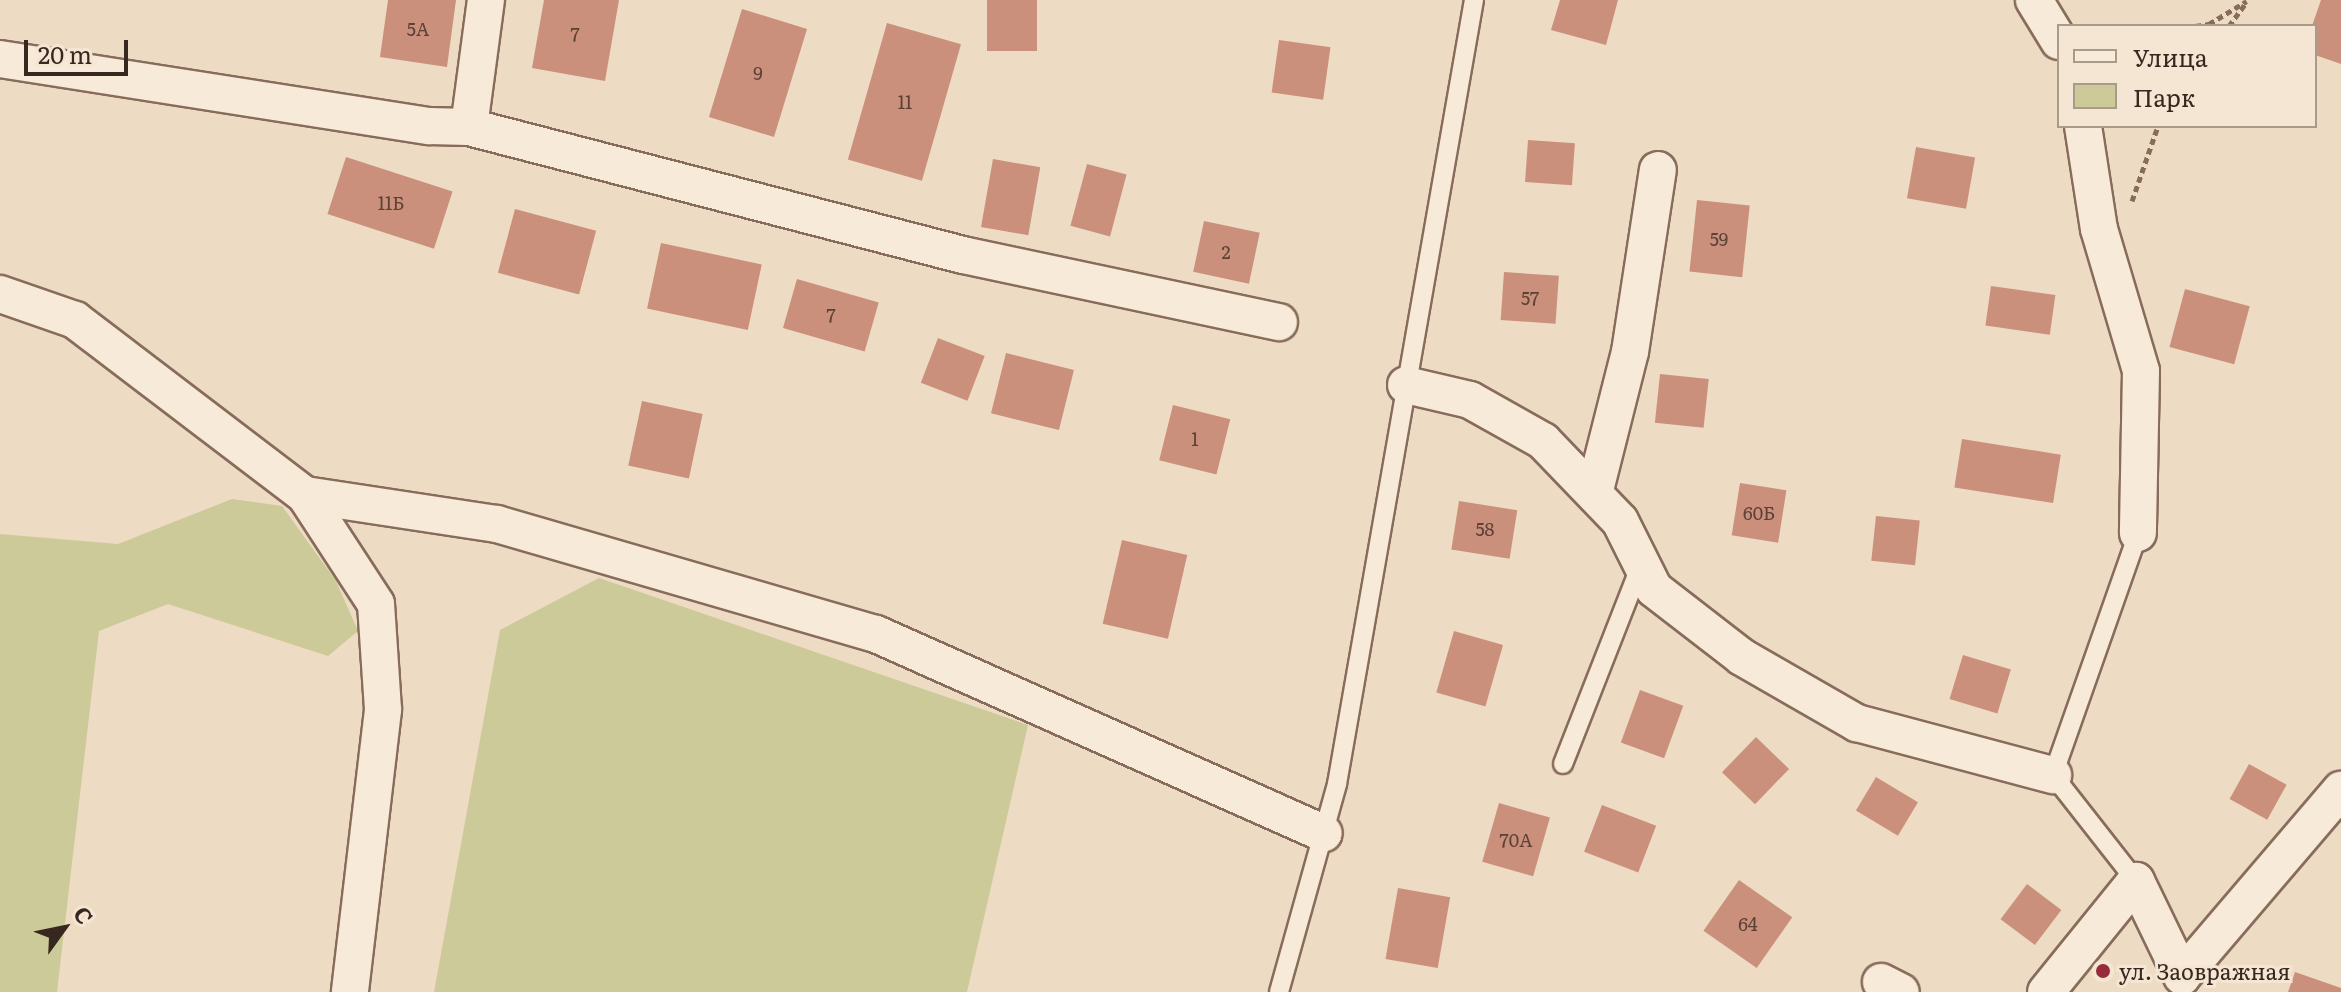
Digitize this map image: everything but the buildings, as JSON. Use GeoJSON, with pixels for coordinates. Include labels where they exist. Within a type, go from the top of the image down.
{"type":"FeatureCollection","features":[{"type":"Feature","properties":{"kind":"street"},"geometry":{"type":"LineString","coordinates":[[469,127],[486,0]]}},
{"type":"Feature","properties":{"kind":"street"},"geometry":{"type":"LineString","coordinates":[[2034,0],[2057,38]]}},
{"type":"Feature","properties":{"kind":"street"},"geometry":{"type":"LineString","coordinates":[[0,59],[144,78],[429,126],[469,127],[963,255],[1279,322]]}},
{"type":"Feature","properties":{"kind":"street"},"geometry":{"type":"LineString","coordinates":[[2083,128],[2107,260],[2141,371],[2138,533]]}},
{"type":"Feature","properties":{"kind":"street"},"geometry":{"type":"LineString","coordinates":[[1595,490],[1630,352],[1658,170]]}},
{"type":"Feature","properties":{"kind":"street"},"geometry":{"type":"LineString","coordinates":[[0,294],[75,320],[305,495],[376,604],[383,710],[350,992]]}},
{"type":"Feature","properties":{"kind":"street"},"geometry":{"type":"LineString","coordinates":[[1406,385],[1470,400],[1543,441],[1595,490],[1620,521],[1654,589],[1742,657],[1857,723],[2053,775]]}},
{"type":"Feature","properties":{"kind":"street"},"geometry":{"type":"LineString","coordinates":[[305,495],[497,524],[876,634],[1324,833]]}},
{"type":"Feature","properties":{"kind":"street"},"geometry":{"type":"LineString","coordinates":[[2046,992],[2136,881],[2181,984],[2341,790]]}},
{"type":"Feature","properties":{"kind":"lane"},"geometry":{"type":"LineString","coordinates":[[1279,992],[1337,784],[1474,0]]}},
{"type":"Feature","properties":{"kind":"lane"},"geometry":{"type":"LineString","coordinates":[[2136,881],[2053,775],[2138,533]]}},
{"type":"Feature","properties":{"kind":"lane"},"geometry":{"type":"LineString","coordinates":[[1563,764],[1641,565]]}},
{"type":"Feature","properties":{"kind":"path"},"geometry":{"type":"LineString","coordinates":[[2209,24],[2247,1]]}},
{"type":"Feature","properties":{"kind":"path"},"geometry":{"type":"LineString","coordinates":[[2230,24],[2247,1]]}},
{"type":"Feature","properties":{"kind":"path"},"geometry":{"type":"LineString","coordinates":[[2107,260],[2157,128]]}},
{"type":"Feature","properties":{"kind":"green space"},"geometry":{"type":"Polygon","coordinates":[[[232,499],[282,506],[336,581],[358,631],[328,656],[168,604],[99,631],[57,992],[0,992],[0,534],[118,544],[232,499]]]}},
{"type":"Feature","properties":{"kind":"green space"},"geometry":{"type":"Polygon","coordinates":[[[599,578],[1028,725],[967,992],[434,992],[500,630],[599,578]]]}},
{"type":"Feature","properties":{"kind":"place","name":"ул. Заовражная"},"geometry":{"type":"Point","coordinates":[2103,971]}}]}
